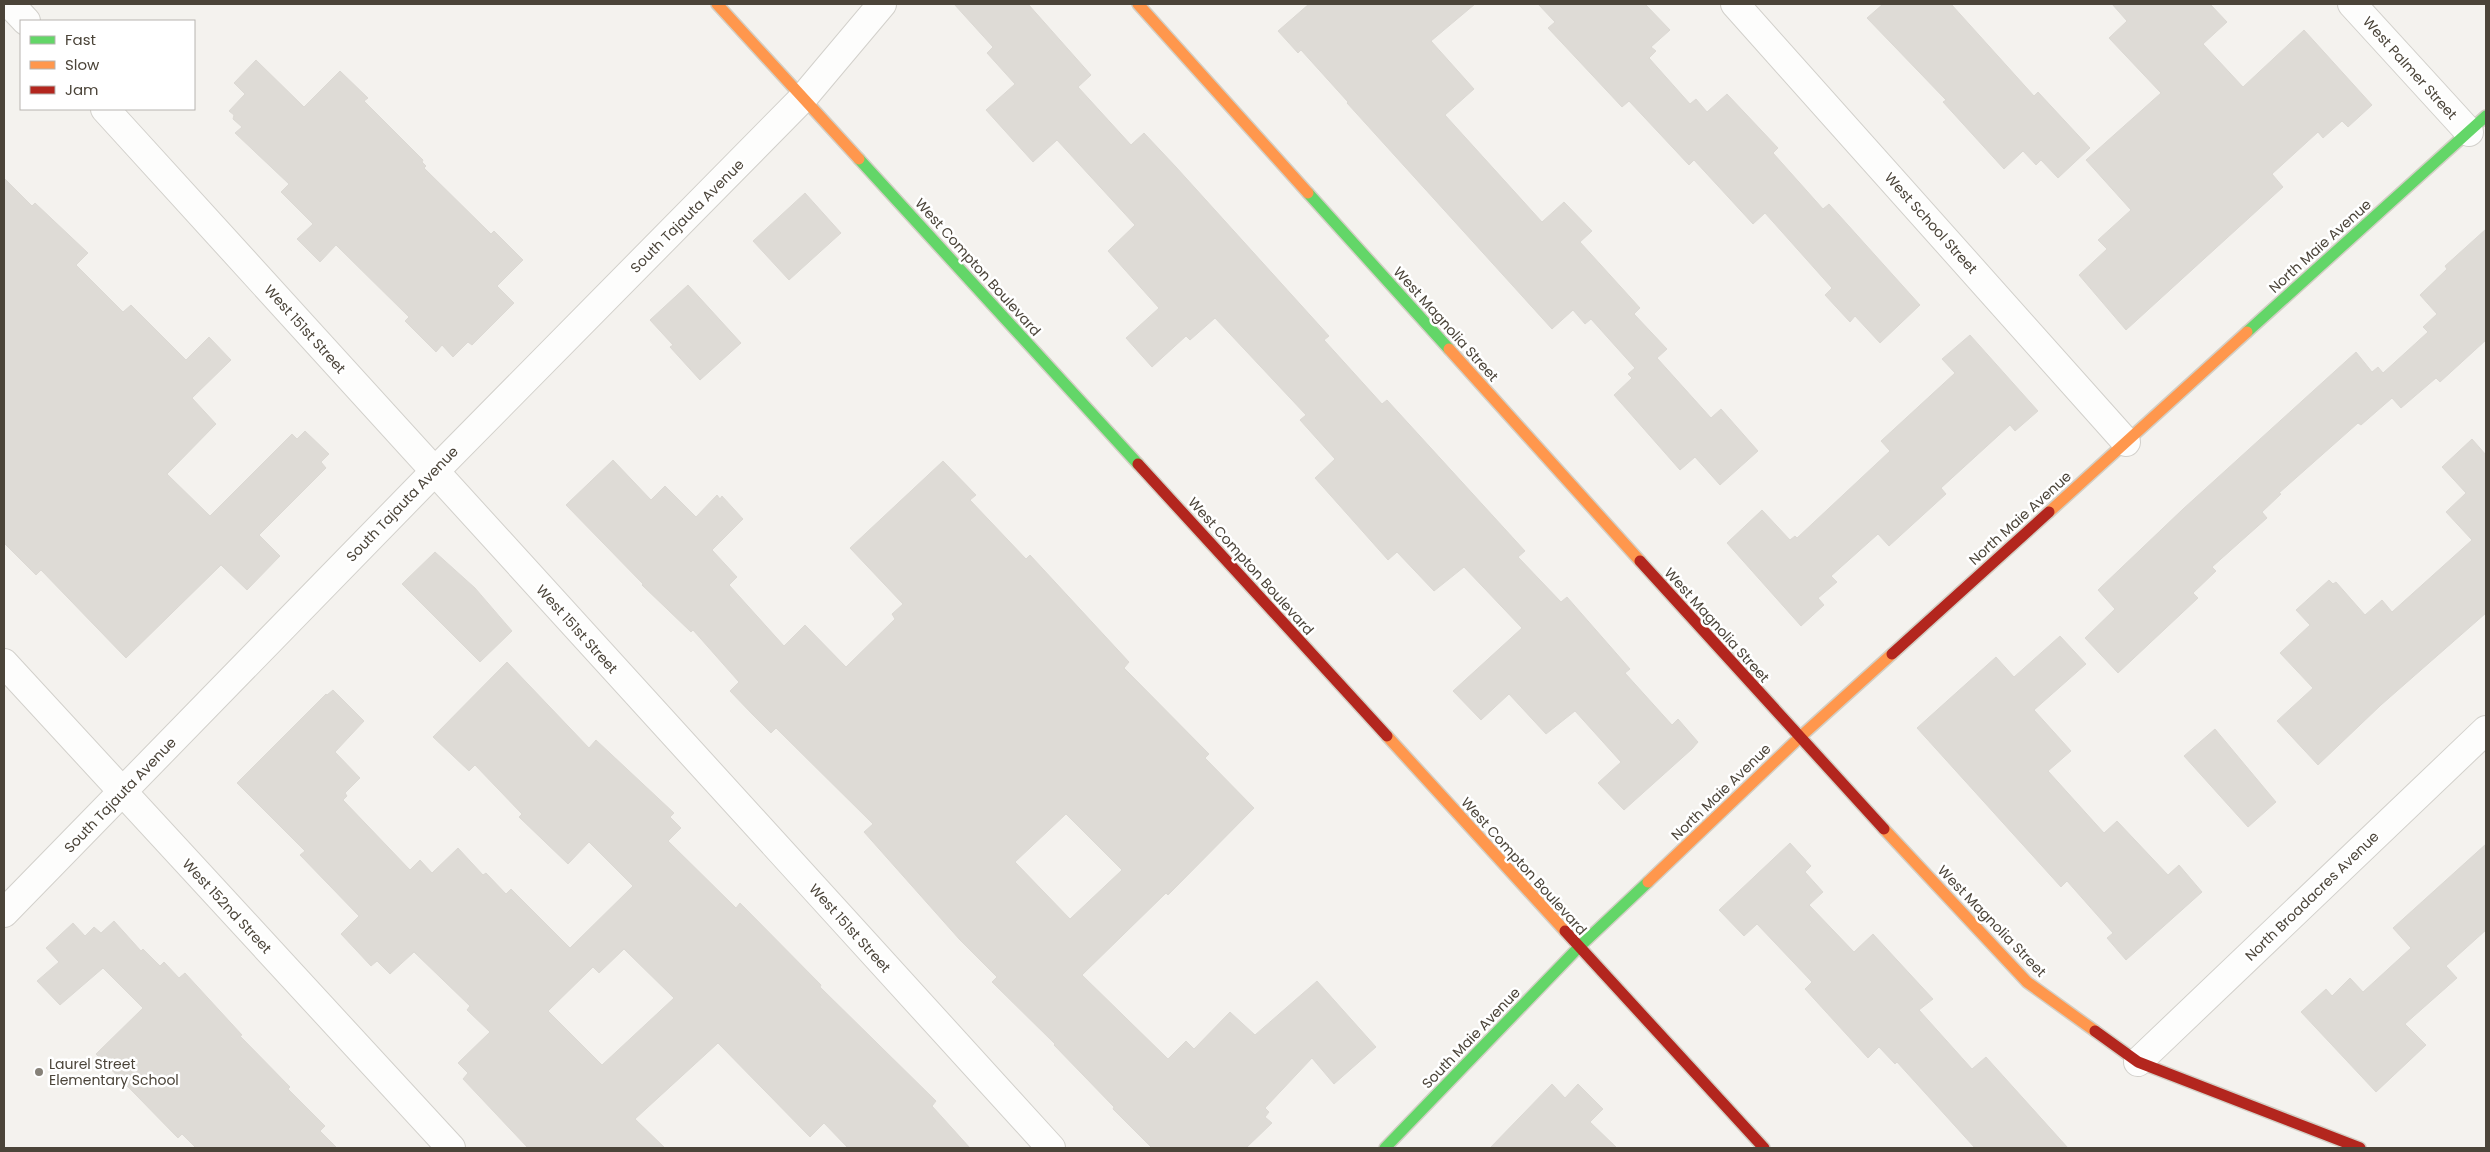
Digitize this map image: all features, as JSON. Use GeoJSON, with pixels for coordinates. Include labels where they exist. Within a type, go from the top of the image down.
{"type":"FeatureCollection","features":[{"type":"Feature","properties":{"kind":"street"},"geometry":{"type":"LineString","coordinates":[[10,4],[25,20]]}},
{"type":"Feature","properties":{"kind":"street","name":"West Compton Boulevard"},"geometry":{"type":"LineString","coordinates":[[717,4],[1578,948],[1764,1148]]}},
{"type":"Feature","properties":{"kind":"street","name":"South Tajauta Avenue"},"geometry":{"type":"LineString","coordinates":[[4,913],[434,472],[803,98],[882,4]]}},
{"type":"Feature","properties":{"kind":"street","name":"West Magnolia Street"},"geometry":{"type":"LineString","coordinates":[[1138,4],[1799,738],[2027,982],[2138,1062],[2360,1148]]}},
{"type":"Feature","properties":{"kind":"street","name":"West School Street"},"geometry":{"type":"LineString","coordinates":[[1735,4],[2126,442]]}},
{"type":"Feature","properties":{"kind":"street","name":"West Palmer Street"},"geometry":{"type":"LineString","coordinates":[[2352,4],[2477,124]]}},
{"type":"Feature","properties":{"kind":"street","name":"West 151st Street"},"geometry":{"type":"LineString","coordinates":[[106,110],[1051,1148]]}},
{"type":"Feature","properties":{"kind":"street","name":"North Maie Avenue"},"geometry":{"type":"LineString","coordinates":[[1578,948],[1799,738],[2477,124]]}},
{"type":"Feature","properties":{"kind":"street","name":"West 152nd Street"},"geometry":{"type":"LineString","coordinates":[[4,662],[121,793],[451,1148]]}},
{"type":"Feature","properties":{"kind":"street","name":"North Broadacres Avenue"},"geometry":{"type":"LineString","coordinates":[[2138,1062],[2486,730]]}},
{"type":"Feature","properties":{"kind":"street","name":"South Maie Avenue"},"geometry":{"type":"LineString","coordinates":[[1385,1148],[1578,948]]}},
{"type":"Feature","properties":{"kind":"building"},"geometry":{"type":"Polygon","coordinates":[[[954,4],[1028,4],[1091,75],[1078,87],[1131,145],[1144,133],[1176,167],[1329,336],[1324,340],[1382,404],[1387,400],[1525,551],[1518,557],[1561,602],[1567,597],[1630,669],[1625,673],[1672,725],[1678,719],[1698,742],[1692,749],[1624,810],[1598,783],[1621,762],[1575,711],[1546,734],[1509,694],[1481,720],[1453,691],[1522,628],[1464,567],[1434,591],[1397,552],[1388,560],[1315,478],[1335,459],[1300,420],[1306,415],[1215,318],[1190,340],[1186,336],[1152,367],[1126,338],[1159,308],[1108,251],[1135,225],[1057,140],[1033,162],[986,110],[1015,84],[987,53],[993,47],[954,4]]]}},
{"type":"Feature","properties":{"kind":"building"},"geometry":{"type":"Polygon","coordinates":[[[1309,4],[1475,4],[1431,41],[1474,89],[1445,115],[1542,222],[1564,202],[1592,231],[1580,242],[1640,308],[1634,314],[1667,349],[1657,358],[1711,418],[1721,409],[1758,451],[1720,485],[1695,457],[1680,470],[1614,395],[1632,378],[1628,374],[1635,368],[1591,319],[1585,324],[1573,310],[1552,329],[1301,50],[1298,53],[1278,31],[1309,4]]]}},
{"type":"Feature","properties":{"kind":"building"},"geometry":{"type":"Polygon","coordinates":[[[1538,4],[1645,4],[1670,30],[1651,47],[1656,51],[1649,58],[1690,104],[1696,99],[1707,112],[1727,94],[1778,148],[1773,153],[1823,209],[1829,204],[1920,305],[1880,343],[1855,316],[1850,322],[1825,295],[1832,288],[1765,213],[1753,224],[1694,160],[1689,165],[1629,101],[1622,107],[1548,28],[1555,22],[1538,4]]]}},
{"type":"Feature","properties":{"kind":"building"},"geometry":{"type":"Polygon","coordinates":[[[1883,4],[1951,4],[2034,96],[2038,92],[2090,148],[2058,178],[2041,160],[2036,165],[2023,151],[2004,169],[1943,102],[1946,100],[1867,18],[1883,4]]]}},
{"type":"Feature","properties":{"kind":"building"},"geometry":{"type":"Polygon","coordinates":[[[2112,4],[2210,4],[2227,22],[2203,44],[2243,87],[2304,30],[2372,105],[2348,127],[2342,121],[2323,138],[2318,132],[2272,174],[2283,187],[2126,330],[2079,275],[2107,249],[2098,240],[2131,210],[2086,160],[2161,93],[2109,38],[2127,21],[2112,4]]]}},
{"type":"Feature","properties":{"kind":"building"},"geometry":{"type":"Polygon","coordinates":[[[256,60],[304,107],[340,71],[368,98],[364,101],[423,160],[422,162],[426,166],[424,168],[491,234],[494,231],[523,260],[497,286],[514,303],[472,345],[468,342],[453,357],[442,345],[436,352],[405,321],[409,317],[336,245],[320,262],[297,239],[313,224],[281,192],[289,184],[235,133],[242,127],[233,119],[234,115],[229,111],[245,94],[234,83],[256,60]]]}},
{"type":"Feature","properties":{"kind":"building"},"geometry":{"type":"Polygon","coordinates":[[[4,178],[32,206],[35,203],[88,253],[76,265],[123,312],[131,305],[186,360],[209,337],[231,360],[192,398],[216,424],[167,474],[210,516],[292,434],[297,439],[305,431],[329,454],[321,462],[326,468],[259,535],[280,556],[247,590],[221,565],[126,658],[41,570],[36,575],[4,543],[4,178]]]}},
{"type":"Feature","properties":{"kind":"building"},"geometry":{"type":"Polygon","coordinates":[[[805,193],[841,233],[789,280],[753,241],[805,193]]]}},
{"type":"Feature","properties":{"kind":"building"},"geometry":{"type":"Polygon","coordinates":[[[2486,229],[2486,340],[2440,382],[2436,378],[2401,408],[2392,398],[2361,425],[2358,423],[2279,493],[2281,494],[2262,512],[2267,518],[2212,567],[2216,571],[2193,593],[2198,598],[2118,673],[2085,638],[2115,609],[2098,590],[2183,509],[2356,352],[2372,372],[2378,367],[2383,373],[2428,332],[2423,327],[2437,314],[2420,295],[2447,269],[2445,266],[2486,229]]]}},
{"type":"Feature","properties":{"kind":"building"},"geometry":{"type":"Polygon","coordinates":[[[688,285],[741,343],[700,380],[670,347],[673,345],[650,320],[688,285]]]}},
{"type":"Feature","properties":{"kind":"building"},"geometry":{"type":"Polygon","coordinates":[[[1970,335],[2038,411],[2015,431],[2010,425],[1941,488],[1946,494],[1889,546],[1878,534],[1831,576],[1837,582],[1818,598],[1824,605],[1801,626],[1727,543],[1762,510],[1790,540],[1795,536],[1797,538],[1890,451],[1881,441],[1955,373],[1942,359],[1970,335]]]}},
{"type":"Feature","properties":{"kind":"building"},"geometry":{"type":"Polygon","coordinates":[[[2472,439],[2486,455],[2486,613],[2381,705],[2318,765],[2277,721],[2313,688],[2280,653],[2310,625],[2296,610],[2329,580],[2333,584],[2336,582],[2365,615],[2382,600],[2392,612],[2472,540],[2446,512],[2466,493],[2442,467],[2472,439]]]}},
{"type":"Feature","properties":{"kind":"building"},"geometry":{"type":"Polygon","coordinates":[[[613,460],[651,500],[665,486],[696,517],[717,495],[720,499],[722,496],[743,519],[712,550],[737,577],[729,585],[784,646],[805,625],[846,667],[895,619],[892,614],[903,604],[850,548],[943,461],[976,495],[970,500],[1026,559],[1030,555],[1129,662],[1124,668],[1209,754],[1205,758],[1254,808],[1168,895],[1166,893],[1082,975],[1168,1059],[1186,1041],[1194,1049],[1230,1012],[1255,1035],[1317,981],[1376,1047],[1334,1084],[1312,1058],[1265,1108],[1269,1112],[1265,1117],[1272,1123],[1246,1148],[1152,1148],[1113,1109],[1114,1107],[1055,1044],[992,982],[997,977],[960,940],[864,832],[873,824],[776,728],[771,733],[753,715],[730,691],[739,682],[693,630],[691,632],[642,585],[566,505],[613,460]],[[1066,814],[1015,862],[1070,919],[1122,870],[1066,814]]]}},
{"type":"Feature","properties":{"kind":"building"},"geometry":{"type":"Polygon","coordinates":[[[435,552],[475,588],[512,631],[480,662],[402,584],[435,552]]]}},
{"type":"Feature","properties":{"kind":"building"},"geometry":{"type":"Polygon","coordinates":[[[2060,636],[2086,664],[2034,710],[2071,751],[2048,771],[2104,833],[2117,821],[2168,875],[2179,865],[2202,892],[2126,960],[2107,938],[2113,933],[2067,881],[2061,887],[1917,728],[1996,657],[2014,677],[2060,636]]]}},
{"type":"Feature","properties":{"kind":"building"},"geometry":{"type":"Polygon","coordinates":[[[507,662],[589,748],[596,740],[674,813],[670,817],[681,828],[668,841],[736,908],[740,903],[821,985],[820,987],[936,1101],[932,1106],[970,1148],[848,1148],[824,1123],[810,1137],[718,1043],[635,1119],[665,1148],[528,1148],[463,1079],[468,1073],[458,1063],[490,1032],[467,1010],[470,1006],[414,952],[390,974],[377,961],[371,966],[341,934],[359,916],[300,855],[305,851],[237,783],[326,694],[333,690],[364,721],[335,752],[360,778],[345,793],[347,796],[343,800],[410,870],[420,860],[432,873],[458,848],[483,875],[486,873],[506,894],[511,889],[570,948],[633,886],[589,842],[568,864],[519,817],[522,814],[475,765],[469,771],[433,737],[507,662]],[[624,949],[599,973],[593,967],[548,1011],[602,1065],[674,998],[624,949]]]}},
{"type":"Feature","properties":{"kind":"building"},"geometry":{"type":"Polygon","coordinates":[[[2215,729],[2276,802],[2248,827],[2184,756],[2215,729]]]}},
{"type":"Feature","properties":{"kind":"building"},"geometry":{"type":"Polygon","coordinates":[[[1790,843],[1811,866],[1805,872],[1823,892],[1809,905],[1854,952],[1873,934],[1933,999],[1919,1010],[1972,1069],[1986,1057],[2068,1148],[1975,1148],[1897,1062],[1895,1064],[1879,1047],[1868,1058],[1805,989],[1812,982],[1757,924],[1744,936],[1719,910],[1790,843]]]}},
{"type":"Feature","properties":{"kind":"building"},"geometry":{"type":"Polygon","coordinates":[[[2486,844],[2486,930],[2446,966],[2457,978],[2405,1024],[2426,1045],[2376,1092],[2301,1012],[2326,989],[2332,996],[2350,978],[2363,992],[2411,948],[2393,928],[2486,844]]]}},
{"type":"Feature","properties":{"kind":"building"},"geometry":{"type":"Polygon","coordinates":[[[114,921],[141,951],[143,949],[160,966],[164,962],[179,978],[185,973],[242,1035],[240,1036],[290,1087],[288,1089],[325,1126],[320,1131],[337,1148],[196,1148],[182,1134],[178,1138],[96,1054],[143,1008],[103,968],[60,1005],[37,981],[59,962],[46,948],[73,923],[85,936],[94,927],[101,933],[114,921]]]}},
{"type":"Feature","properties":{"kind":"building"},"geometry":{"type":"Polygon","coordinates":[[[1552,1084],[1565,1098],[1578,1084],[1603,1109],[1590,1122],[1617,1148],[1490,1148],[1552,1084]]]}},
{"type":"Feature","properties":{"kind":"traffic: fast"},"geometry":{"type":"LineString","coordinates":[[2247,332],[2486,116]]}},
{"type":"Feature","properties":{"kind":"traffic: fast"},"geometry":{"type":"LineString","coordinates":[[859,159],[1138,464]]}},
{"type":"Feature","properties":{"kind":"traffic: fast"},"geometry":{"type":"LineString","coordinates":[[1308,193],[1449,349]]}},
{"type":"Feature","properties":{"kind":"traffic: fast"},"geometry":{"type":"LineString","coordinates":[[1385,1148],[1578,948],[1648,882]]}},
{"type":"Feature","properties":{"kind":"traffic: slow"},"geometry":{"type":"LineString","coordinates":[[717,4],[859,159]]}},
{"type":"Feature","properties":{"kind":"traffic: slow"},"geometry":{"type":"LineString","coordinates":[[1138,4],[1308,193]]}},
{"type":"Feature","properties":{"kind":"traffic: slow"},"geometry":{"type":"LineString","coordinates":[[2049,512],[2247,332]]}},
{"type":"Feature","properties":{"kind":"traffic: slow"},"geometry":{"type":"LineString","coordinates":[[1449,349],[1640,561]]}},
{"type":"Feature","properties":{"kind":"traffic: slow"},"geometry":{"type":"LineString","coordinates":[[1648,882],[1799,738],[1892,654]]}},
{"type":"Feature","properties":{"kind":"traffic: slow"},"geometry":{"type":"LineString","coordinates":[[1387,736],[1565,931]]}},
{"type":"Feature","properties":{"kind":"traffic: slow"},"geometry":{"type":"LineString","coordinates":[[1884,829],[2027,982],[2095,1031]]}},
{"type":"Feature","properties":{"kind":"traffic: jam"},"geometry":{"type":"LineString","coordinates":[[1138,464],[1387,736]]}},
{"type":"Feature","properties":{"kind":"traffic: jam"},"geometry":{"type":"LineString","coordinates":[[1892,654],[2049,512]]}},
{"type":"Feature","properties":{"kind":"traffic: jam"},"geometry":{"type":"LineString","coordinates":[[1640,561],[1884,829]]}},
{"type":"Feature","properties":{"kind":"traffic: jam"},"geometry":{"type":"LineString","coordinates":[[1565,931],[1764,1148]]}},
{"type":"Feature","properties":{"kind":"traffic: jam"},"geometry":{"type":"LineString","coordinates":[[2095,1031],[2138,1062],[2360,1148]]}},
{"type":"Feature","properties":{"kind":"place","name":"Laurel Street Elementary School"},"geometry":{"type":"Point","coordinates":[39,1072]}}]}
